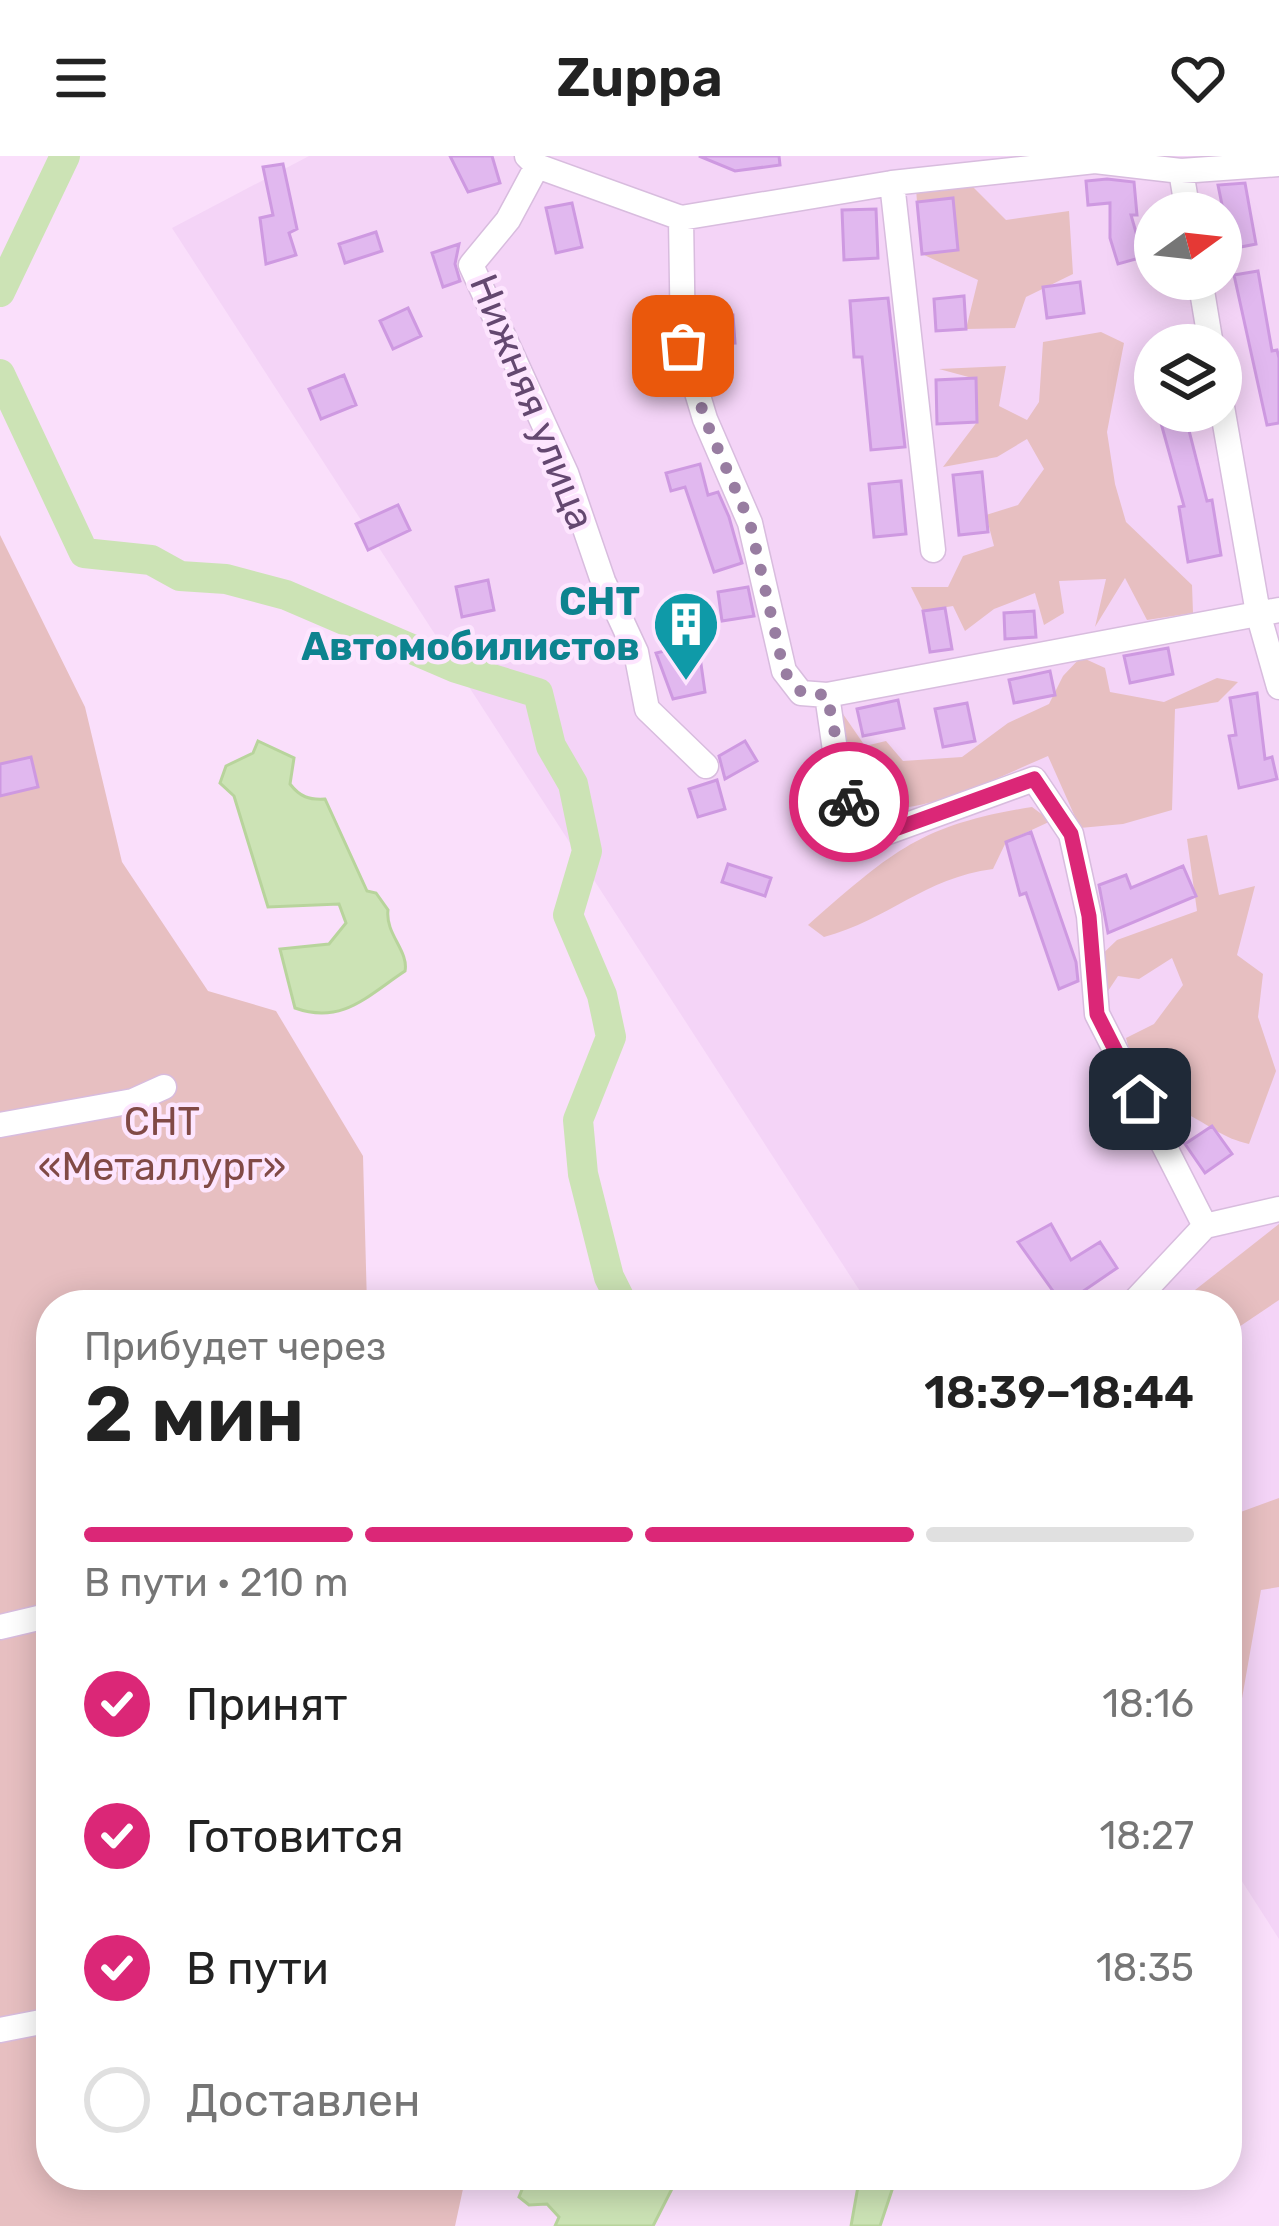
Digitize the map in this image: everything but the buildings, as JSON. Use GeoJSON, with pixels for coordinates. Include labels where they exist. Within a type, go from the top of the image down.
{"type":"FeatureCollection","features":[{"type":"Feature","properties":{"kind":"street"},"geometry":{"type":"LineString","coordinates":[[532,161],[681,218],[892,183],[1095,161],[1180,170],[1279,164]]}},
{"type":"Feature","properties":{"kind":"street","name":"Нижняя улица"},"geometry":{"type":"LineString","coordinates":[[532,161],[508,220],[471,265],[566,472],[603,581],[636,652],[647,709],[706,766]]}},
{"type":"Feature","properties":{"kind":"street"},"geometry":{"type":"LineString","coordinates":[[1180,170],[1184,192]]}},
{"type":"Feature","properties":{"kind":"street"},"geometry":{"type":"LineString","coordinates":[[892,183],[933,550]]}},
{"type":"Feature","properties":{"kind":"street"},"geometry":{"type":"LineString","coordinates":[[681,218],[683,346],[699,401],[750,523],[784,671],[802,693],[827,695],[1269,612]]}},
{"type":"Feature","properties":{"kind":"street"},"geometry":{"type":"LineString","coordinates":[[1228,432],[1269,612],[1279,687]]}},
{"type":"Feature","properties":{"kind":"street"},"geometry":{"type":"LineString","coordinates":[[827,695],[837,764],[856,822],[884,833],[1034,779],[1071,834],[1089,916],[1097,1014],[1205,1226]]}},
{"type":"Feature","properties":{"kind":"street"},"geometry":{"type":"LineString","coordinates":[[0,1125],[134,1101],[164,1088]]}},
{"type":"Feature","properties":{"kind":"street"},"geometry":{"type":"LineString","coordinates":[[1145,1290],[1205,1226],[1279,1209]]}},
{"type":"Feature","properties":{"kind":"street"},"geometry":{"type":"LineString","coordinates":[[0,1627],[36,1619]]}},
{"type":"Feature","properties":{"kind":"street"},"geometry":{"type":"LineString","coordinates":[[0,2030],[36,2023]]}},
{"type":"Feature","properties":{"kind":"shaded area"},"geometry":{"type":"Polygon","coordinates":[[[309,156],[1279,156],[1279,1939],[1242,1881],[1242,1290],[859,1290],[172,228],[309,156]]]}},
{"type":"Feature","properties":{"kind":"shaded area"},"geometry":{"type":"Polygon","coordinates":[[[258,741],[294,758],[290,784],[297,792],[325,799],[367,891],[376,893],[388,910],[390,927],[404,956],[405,971],[340,1010],[295,1008],[280,949],[329,944],[346,923],[339,904],[268,907],[234,796],[220,783],[226,766],[253,753],[258,741]]]}},
{"type":"Feature","properties":{"kind":"shaded area"},"geometry":{"type":"Polygon","coordinates":[[[522,2190],[671,2190],[653,2226],[555,2226],[559,2217],[547,2204],[529,2205],[519,2197],[522,2190]]]}},
{"type":"Feature","properties":{"kind":"shaded area"},"geometry":{"type":"Polygon","coordinates":[[[857,2190],[892,2190],[880,2226],[851,2226],[857,2190]]]}},
{"type":"Feature","properties":{"kind":"green space"},"geometry":{"type":"Polygon","coordinates":[[[972,186],[1006,220],[1069,211],[1073,274],[1026,297],[1015,328],[966,329],[978,280],[922,254],[958,250],[953,199],[917,202],[916,189],[972,186]]]}},
{"type":"Feature","properties":{"kind":"green space"},"geometry":{"type":"Polygon","coordinates":[[[1101,332],[1124,343],[1107,432],[1126,522],[1192,585],[1193,613],[1147,620],[1125,578],[1095,627],[1106,579],[1059,581],[1064,613],[1044,625],[1035,593],[994,609],[965,631],[953,606],[923,611],[911,587],[948,587],[963,556],[994,546],[986,515],[1018,505],[1044,469],[1027,439],[997,457],[943,467],[977,422],[976,379],[939,369],[1006,366],[999,406],[1027,420],[1039,402],[1043,342],[1101,332]]]}},
{"type":"Feature","properties":{"kind":"green space","name":"СНТ «Металлург»"},"geometry":{"type":"Polygon","coordinates":[[[0,535],[85,707],[122,862],[208,991],[276,1011],[363,1156],[367,1290],[36,1290],[36,2190],[463,2190],[455,2226],[0,2226],[0,535]]]}},
{"type":"Feature","properties":{"kind":"green space"},"geometry":{"type":"Polygon","coordinates":[[[1081,657],[1105,668],[1110,692],[1164,702],[1217,678],[1238,682],[1218,702],[1175,709],[1172,810],[1123,824],[1080,828],[1048,756],[934,801],[862,809],[847,763],[843,714],[865,746],[886,741],[903,761],[962,757],[1008,723],[1049,704],[1063,676],[1081,657]]]}},
{"type":"Feature","properties":{"kind":"green space"},"geometry":{"type":"Polygon","coordinates":[[[1032,807],[1051,821],[1006,842],[993,869],[946,881],[824,937],[808,925],[909,845],[961,823],[1032,807]]]}},
{"type":"Feature","properties":{"kind":"green space"},"geometry":{"type":"Polygon","coordinates":[[[1207,835],[1219,895],[1255,886],[1237,955],[1263,974],[1258,1017],[1276,1071],[1249,1144],[1163,1099],[1135,1068],[1126,1038],[1154,1024],[1183,985],[1172,958],[1139,979],[1118,976],[1106,994],[1093,963],[1117,940],[1197,911],[1187,839],[1207,835]]]}},
{"type":"Feature","properties":{"kind":"green space"},"geometry":{"type":"Polygon","coordinates":[[[1279,1224],[1279,1300],[1242,1325],[1242,1290],[1195,1290],[1279,1224]]]}},
{"type":"Feature","properties":{"kind":"green space"},"geometry":{"type":"Polygon","coordinates":[[[1279,1498],[1279,1587],[1261,1590],[1242,1698],[1242,1512],[1279,1498]]]}},
{"type":"Feature","properties":{"kind":"waterway"},"geometry":{"type":"LineString","coordinates":[[0,292],[65,156]]}},
{"type":"Feature","properties":{"kind":"waterway"},"geometry":{"type":"LineString","coordinates":[[0,374],[84,553],[151,560],[180,576],[226,579],[286,595],[456,668],[538,693],[551,746],[573,784],[587,851],[568,915],[602,995],[611,1037],[578,1120],[583,1174],[616,1290]]}},
{"type":"Feature","properties":{"kind":"way so far"},"geometry":{"type":"LineString","coordinates":[[683,346],[705,419],[750,523],[784,671],[802,693],[827,695],[837,764],[849,802]]}},
{"type":"Feature","properties":{"kind":"place","name":"СНТ Автомобилистов"},"geometry":{"type":"Point","coordinates":[686,683]}},
{"type":"Feature","properties":{"kind":"route"},"geometry":{"type":"LineString","coordinates":[[849,802],[856,822],[884,833],[1034,779],[1071,834],[1089,916],[1097,1014],[1140,1099]]}}]}
